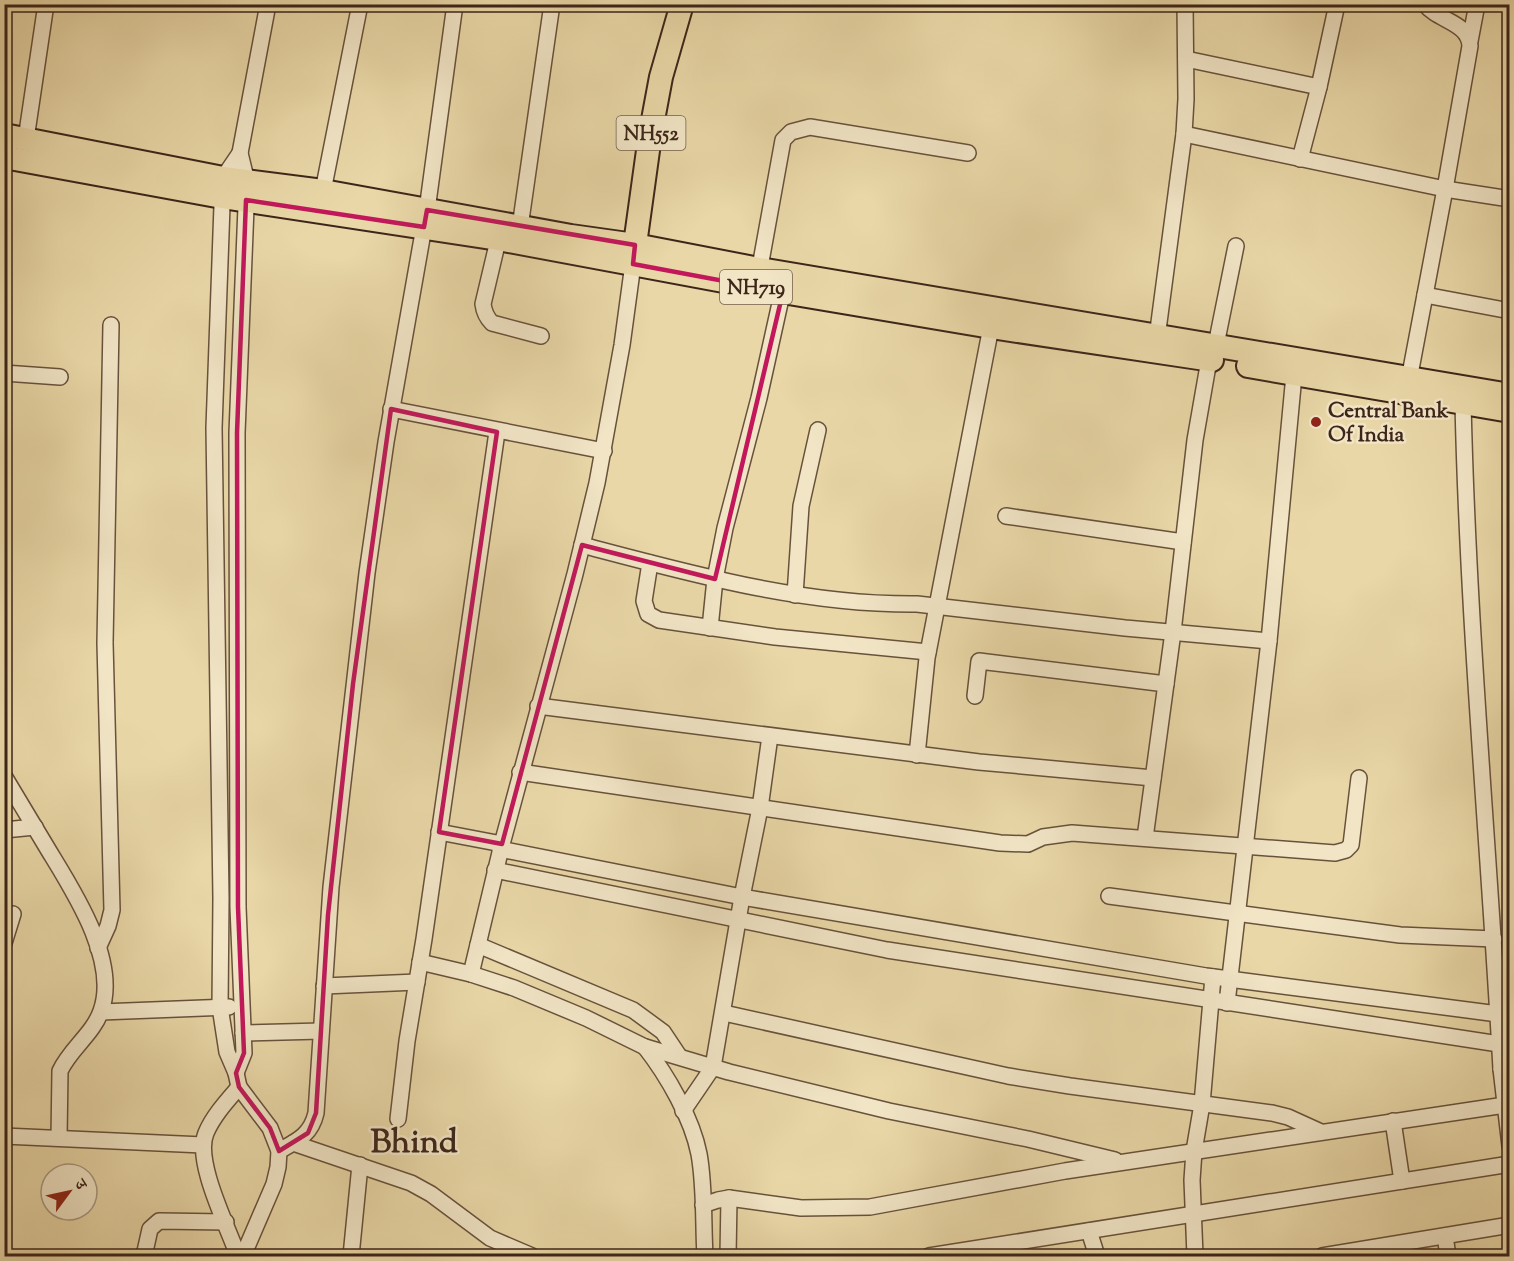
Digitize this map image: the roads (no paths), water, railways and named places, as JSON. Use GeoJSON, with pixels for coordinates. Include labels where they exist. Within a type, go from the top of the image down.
{"type":"FeatureCollection","features":[{"type":"Feature","properties":{"kind":"highway","name":"NH552"},"geometry":{"type":"LineString","coordinates":[[634,254],[650,136],[661,77],[682,4]]}},
{"type":"Feature","properties":{"kind":"highway","name":"NH719"},"geometry":{"type":"LineString","coordinates":[[15,137],[223,187]]}},
{"type":"Feature","properties":{"kind":"highway","name":"NH719"},"geometry":{"type":"LineString","coordinates":[[4,157],[507,230],[785,283],[1408,386],[1462,403],[1509,411]]}},
{"type":"Feature","properties":{"kind":"highway","name":"NH719"},"geometry":{"type":"LineString","coordinates":[[246,191],[323,191],[426,219]]}},
{"type":"Feature","properties":{"kind":"highway","name":"NH719"},"geometry":{"type":"LineString","coordinates":[[785,283],[991,327],[1156,344]]}},
{"type":"Feature","properties":{"kind":"highway","name":"NH719"},"geometry":{"type":"LineString","coordinates":[[1212,352],[1294,375],[1509,395]]}},
{"type":"Feature","properties":{"kind":"street"},"geometry":{"type":"LineString","coordinates":[[15,137],[46,4]]}},
{"type":"Feature","properties":{"kind":"street"},"geometry":{"type":"LineString","coordinates":[[243,1257],[274,1184],[279,1150],[270,1128],[237,1080],[227,1053],[220,1007],[222,898],[214,428],[223,187],[240,153],[268,4]]}},
{"type":"Feature","properties":{"kind":"street"},"geometry":{"type":"LineString","coordinates":[[323,191],[360,4]]}},
{"type":"Feature","properties":{"kind":"street"},"geometry":{"type":"LineString","coordinates":[[279,1150],[308,1133],[313,1124],[328,915],[366,573],[426,219],[455,4]]}},
{"type":"Feature","properties":{"kind":"street"},"geometry":{"type":"LineString","coordinates":[[541,336],[492,323],[487,318],[483,304],[507,230],[552,4]]}},
{"type":"Feature","properties":{"kind":"street"},"geometry":{"type":"LineString","coordinates":[[1156,344],[1184,134],[1185,4]]}},
{"type":"Feature","properties":{"kind":"street"},"geometry":{"type":"LineString","coordinates":[[1300,159],[1337,4]]}},
{"type":"Feature","properties":{"kind":"street"},"geometry":{"type":"LineString","coordinates":[[1425,4],[1436,15],[1464,31],[1470,41]]}},
{"type":"Feature","properties":{"kind":"street"},"geometry":{"type":"LineString","coordinates":[[1408,386],[1477,4]]}},
{"type":"Feature","properties":{"kind":"street"},"geometry":{"type":"LineString","coordinates":[[1186,59],[1319,87]]}},
{"type":"Feature","properties":{"kind":"street"},"geometry":{"type":"LineString","coordinates":[[758,278],[783,140],[791,132],[810,128],[968,153]]}},
{"type":"Feature","properties":{"kind":"street"},"geometry":{"type":"LineString","coordinates":[[1184,134],[1445,189],[1509,199]]}},
{"type":"Feature","properties":{"kind":"street"},"geometry":{"type":"LineString","coordinates":[[238,1257],[206,1169],[203,1145],[206,1132],[237,1080],[244,1053],[238,907],[237,433],[246,191],[240,153]]}},
{"type":"Feature","properties":{"kind":"street"},"geometry":{"type":"LineString","coordinates":[[1145,838],[1173,632],[1195,440],[1236,246]]}},
{"type":"Feature","properties":{"kind":"street"},"geometry":{"type":"LineString","coordinates":[[474,959],[520,772],[582,545],[604,451],[622,345],[634,254]]}},
{"type":"Feature","properties":{"kind":"street"},"geometry":{"type":"LineString","coordinates":[[710,628],[715,579],[725,528],[785,283]]}},
{"type":"Feature","properties":{"kind":"street"},"geometry":{"type":"LineString","coordinates":[[1425,296],[1509,311]]}},
{"type":"Feature","properties":{"kind":"street"},"geometry":{"type":"LineString","coordinates":[[98,948],[112,910],[105,643],[111,325]]}},
{"type":"Feature","properties":{"kind":"street"},"geometry":{"type":"LineString","coordinates":[[917,755],[928,652],[991,327]]}},
{"type":"Feature","properties":{"kind":"street"},"geometry":{"type":"LineString","coordinates":[[4,373],[60,377]]}},
{"type":"Feature","properties":{"kind":"street"},"geometry":{"type":"LineString","coordinates":[[1227,1004],[1269,641],[1294,375]]}},
{"type":"Feature","properties":{"kind":"street"},"geometry":{"type":"LineString","coordinates":[[1462,403],[1471,612],[1494,939],[1499,1044],[1505,1069],[1509,1146]]}},
{"type":"Feature","properties":{"kind":"street"},"geometry":{"type":"LineString","coordinates":[[392,409],[497,432],[604,451]]}},
{"type":"Feature","properties":{"kind":"street"},"geometry":{"type":"LineString","coordinates":[[795,595],[801,506],[818,430]]}},
{"type":"Feature","properties":{"kind":"street"},"geometry":{"type":"LineString","coordinates":[[398,1119],[407,1041],[422,952],[497,432]]}},
{"type":"Feature","properties":{"kind":"street"},"geometry":{"type":"LineString","coordinates":[[1006,516],[1183,542]]}},
{"type":"Feature","properties":{"kind":"street"},"geometry":{"type":"LineString","coordinates":[[582,545],[715,579],[795,595],[883,604],[938,606],[1269,641]]}},
{"type":"Feature","properties":{"kind":"street"},"geometry":{"type":"LineString","coordinates":[[650,563],[644,602],[648,614],[659,620],[775,638],[928,652]]}},
{"type":"Feature","properties":{"kind":"street"},"geometry":{"type":"LineString","coordinates":[[975,696],[979,661],[1166,684]]}},
{"type":"Feature","properties":{"kind":"street"},"geometry":{"type":"LineString","coordinates":[[538,706],[917,755],[1153,778]]}},
{"type":"Feature","properties":{"kind":"street"},"geometry":{"type":"LineString","coordinates":[[683,1111],[714,1067],[742,897],[760,807],[770,736]]}},
{"type":"Feature","properties":{"kind":"street"},"geometry":{"type":"LineString","coordinates":[[520,772],[1014,845],[1028,844],[1043,837],[1072,832],[1335,853],[1346,850],[1351,845],[1359,778]]}},
{"type":"Feature","properties":{"kind":"street"},"geometry":{"type":"LineString","coordinates":[[4,776],[85,914],[98,948],[104,984],[103,1003],[96,1021],[64,1062],[60,1071],[59,1138]]}},
{"type":"Feature","properties":{"kind":"street"},"geometry":{"type":"LineString","coordinates":[[4,830],[35,827]]}},
{"type":"Feature","properties":{"kind":"street"},"geometry":{"type":"LineString","coordinates":[[439,832],[742,897],[1213,977],[1498,1014]]}},
{"type":"Feature","properties":{"kind":"street"},"geometry":{"type":"LineString","coordinates":[[495,870],[887,950],[1499,1044]]}},
{"type":"Feature","properties":{"kind":"street"},"geometry":{"type":"LineString","coordinates":[[1109,896],[1400,935],[1494,939]]}},
{"type":"Feature","properties":{"kind":"street"},"geometry":{"type":"LineString","coordinates":[[4,943],[13,914]]}},
{"type":"Feature","properties":{"kind":"street"},"geometry":{"type":"LineString","coordinates":[[422,952],[474,959],[549,989],[633,1010],[663,1032],[676,1055]]}},
{"type":"Feature","properties":{"kind":"street"},"geometry":{"type":"LineString","coordinates":[[474,959],[549,989],[586,1018],[650,1048],[762,1081],[1124,1162]]}},
{"type":"Feature","properties":{"kind":"street"},"geometry":{"type":"LineString","coordinates":[[1195,1257],[1194,1151],[1202,1104],[1213,977]]}},
{"type":"Feature","properties":{"kind":"street"},"geometry":{"type":"LineString","coordinates":[[324,986],[417,982]]}},
{"type":"Feature","properties":{"kind":"street"},"geometry":{"type":"LineString","coordinates":[[100,1012],[241,1006]]}},
{"type":"Feature","properties":{"kind":"street"},"geometry":{"type":"LineString","coordinates":[[724,1013],[1008,1076],[1280,1115],[1321,1132]]}},
{"type":"Feature","properties":{"kind":"street"},"geometry":{"type":"LineString","coordinates":[[243,1034],[321,1031]]}},
{"type":"Feature","properties":{"kind":"street"},"geometry":{"type":"LineString","coordinates":[[650,1048],[683,1111],[715,1202],[728,1257]]}},
{"type":"Feature","properties":{"kind":"street"},"geometry":{"type":"LineString","coordinates":[[715,1202],[801,1208],[870,1207],[1124,1162],[1506,1102]]}},
{"type":"Feature","properties":{"kind":"street"},"geometry":{"type":"LineString","coordinates":[[1393,1121],[1402,1181]]}},
{"type":"Feature","properties":{"kind":"street"},"geometry":{"type":"LineString","coordinates":[[4,1136],[203,1145]]}},
{"type":"Feature","properties":{"kind":"street"},"geometry":{"type":"LineString","coordinates":[[293,1143],[411,1183],[431,1194],[490,1238],[532,1257]]}},
{"type":"Feature","properties":{"kind":"street"},"geometry":{"type":"LineString","coordinates":[[929,1257],[1509,1164]]}},
{"type":"Feature","properties":{"kind":"street"},"geometry":{"type":"LineString","coordinates":[[351,1257],[360,1165]]}},
{"type":"Feature","properties":{"kind":"street"},"geometry":{"type":"LineString","coordinates":[[705,1257],[715,1202]]}},
{"type":"Feature","properties":{"kind":"street"},"geometry":{"type":"LineString","coordinates":[[144,1257],[150,1229],[159,1221],[226,1222]]}},
{"type":"Feature","properties":{"kind":"street"},"geometry":{"type":"LineString","coordinates":[[1322,1257],[1509,1225]]}},
{"type":"Feature","properties":{"kind":"street"},"geometry":{"type":"LineString","coordinates":[[1089,1231],[1098,1257]]}},
{"type":"Feature","properties":{"kind":"street"},"geometry":{"type":"LineString","coordinates":[[1445,1236],[1448,1257]]}},
{"type":"Feature","properties":{"kind":"place","name":"Central Bank Of India"},"geometry":{"type":"Point","coordinates":[1316,422]}},
{"type":"Feature","properties":{"kind":"district","name":"Bhind"},"geometry":{"type":"Point","coordinates":[414,1140]}}]}
